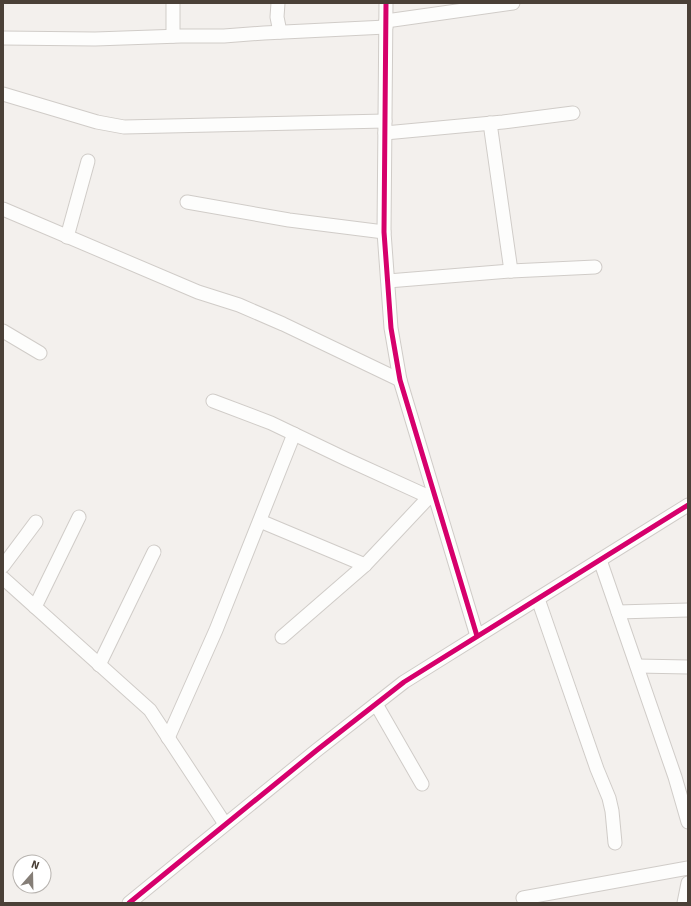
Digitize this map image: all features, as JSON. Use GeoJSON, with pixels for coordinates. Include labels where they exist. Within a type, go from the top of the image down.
{"type":"FeatureCollection","features":[{"type":"Feature","properties":{"kind":"street"},"geometry":{"type":"LineString","coordinates":[[173,3],[173,36]]}},
{"type":"Feature","properties":{"kind":"street"},"geometry":{"type":"LineString","coordinates":[[278,3],[277,17],[280,32]]}},
{"type":"Feature","properties":{"kind":"street"},"geometry":{"type":"LineString","coordinates":[[386,3],[384,232],[391,328],[400,380],[432,498],[477,636]]}},
{"type":"Feature","properties":{"kind":"street"},"geometry":{"type":"LineString","coordinates":[[3,38],[95,39],[224,36],[386,24],[513,3]]}},
{"type":"Feature","properties":{"kind":"street"},"geometry":{"type":"LineString","coordinates":[[3,94],[97,122],[124,127],[385,127],[490,123],[573,113]]}},
{"type":"Feature","properties":{"kind":"street"},"geometry":{"type":"LineString","coordinates":[[490,123],[511,271]]}},
{"type":"Feature","properties":{"kind":"street"},"geometry":{"type":"LineString","coordinates":[[67,237],[88,161]]}},
{"type":"Feature","properties":{"kind":"street"},"geometry":{"type":"LineString","coordinates":[[187,202],[289,220],[384,232]]}},
{"type":"Feature","properties":{"kind":"street"},"geometry":{"type":"LineString","coordinates":[[3,209],[198,292],[239,305],[283,324],[400,380]]}},
{"type":"Feature","properties":{"kind":"street"},"geometry":{"type":"LineString","coordinates":[[388,281],[511,271],[595,267]]}},
{"type":"Feature","properties":{"kind":"street"},"geometry":{"type":"LineString","coordinates":[[3,331],[40,353]]}},
{"type":"Feature","properties":{"kind":"street"},"geometry":{"type":"LineString","coordinates":[[212,401],[271,423],[432,498]]}},
{"type":"Feature","properties":{"kind":"street"},"geometry":{"type":"LineString","coordinates":[[168,738],[216,630],[294,434]]}},
{"type":"Feature","properties":{"kind":"street"},"geometry":{"type":"LineString","coordinates":[[282,637],[365,565],[432,498]]}},
{"type":"Feature","properties":{"kind":"street"},"geometry":{"type":"LineString","coordinates":[[129,903],[317,750],[404,682],[688,505]]}},
{"type":"Feature","properties":{"kind":"street"},"geometry":{"type":"LineString","coordinates":[[35,607],[80,517]]}},
{"type":"Feature","properties":{"kind":"street"},"geometry":{"type":"LineString","coordinates":[[260,521],[365,565]]}},
{"type":"Feature","properties":{"kind":"street"},"geometry":{"type":"LineString","coordinates":[[3,566],[36,522]]}},
{"type":"Feature","properties":{"kind":"street"},"geometry":{"type":"LineString","coordinates":[[99,665],[154,552]]}},
{"type":"Feature","properties":{"kind":"street"},"geometry":{"type":"LineString","coordinates":[[600,560],[675,777],[688,822]]}},
{"type":"Feature","properties":{"kind":"street"},"geometry":{"type":"LineString","coordinates":[[3,578],[150,710],[225,824]]}},
{"type":"Feature","properties":{"kind":"street"},"geometry":{"type":"LineString","coordinates":[[538,599],[597,769],[610,798],[615,843]]}},
{"type":"Feature","properties":{"kind":"street"},"geometry":{"type":"LineString","coordinates":[[618,612],[688,610]]}},
{"type":"Feature","properties":{"kind":"street"},"geometry":{"type":"LineString","coordinates":[[637,666],[688,667]]}},
{"type":"Feature","properties":{"kind":"street"},"geometry":{"type":"LineString","coordinates":[[376,704],[422,784]]}},
{"type":"Feature","properties":{"kind":"street"},"geometry":{"type":"LineString","coordinates":[[523,898],[688,868]]}},
{"type":"Feature","properties":{"kind":"street"},"geometry":{"type":"LineString","coordinates":[[686,899],[688,883]]}},
{"type":"Feature","properties":{"kind":"cycle path"},"geometry":{"type":"LineString","coordinates":[[386,3],[384,232],[391,328],[400,380],[477,636]]}},
{"type":"Feature","properties":{"kind":"cycle path"},"geometry":{"type":"LineString","coordinates":[[129,903],[317,750],[404,682],[688,505]]}}]}
